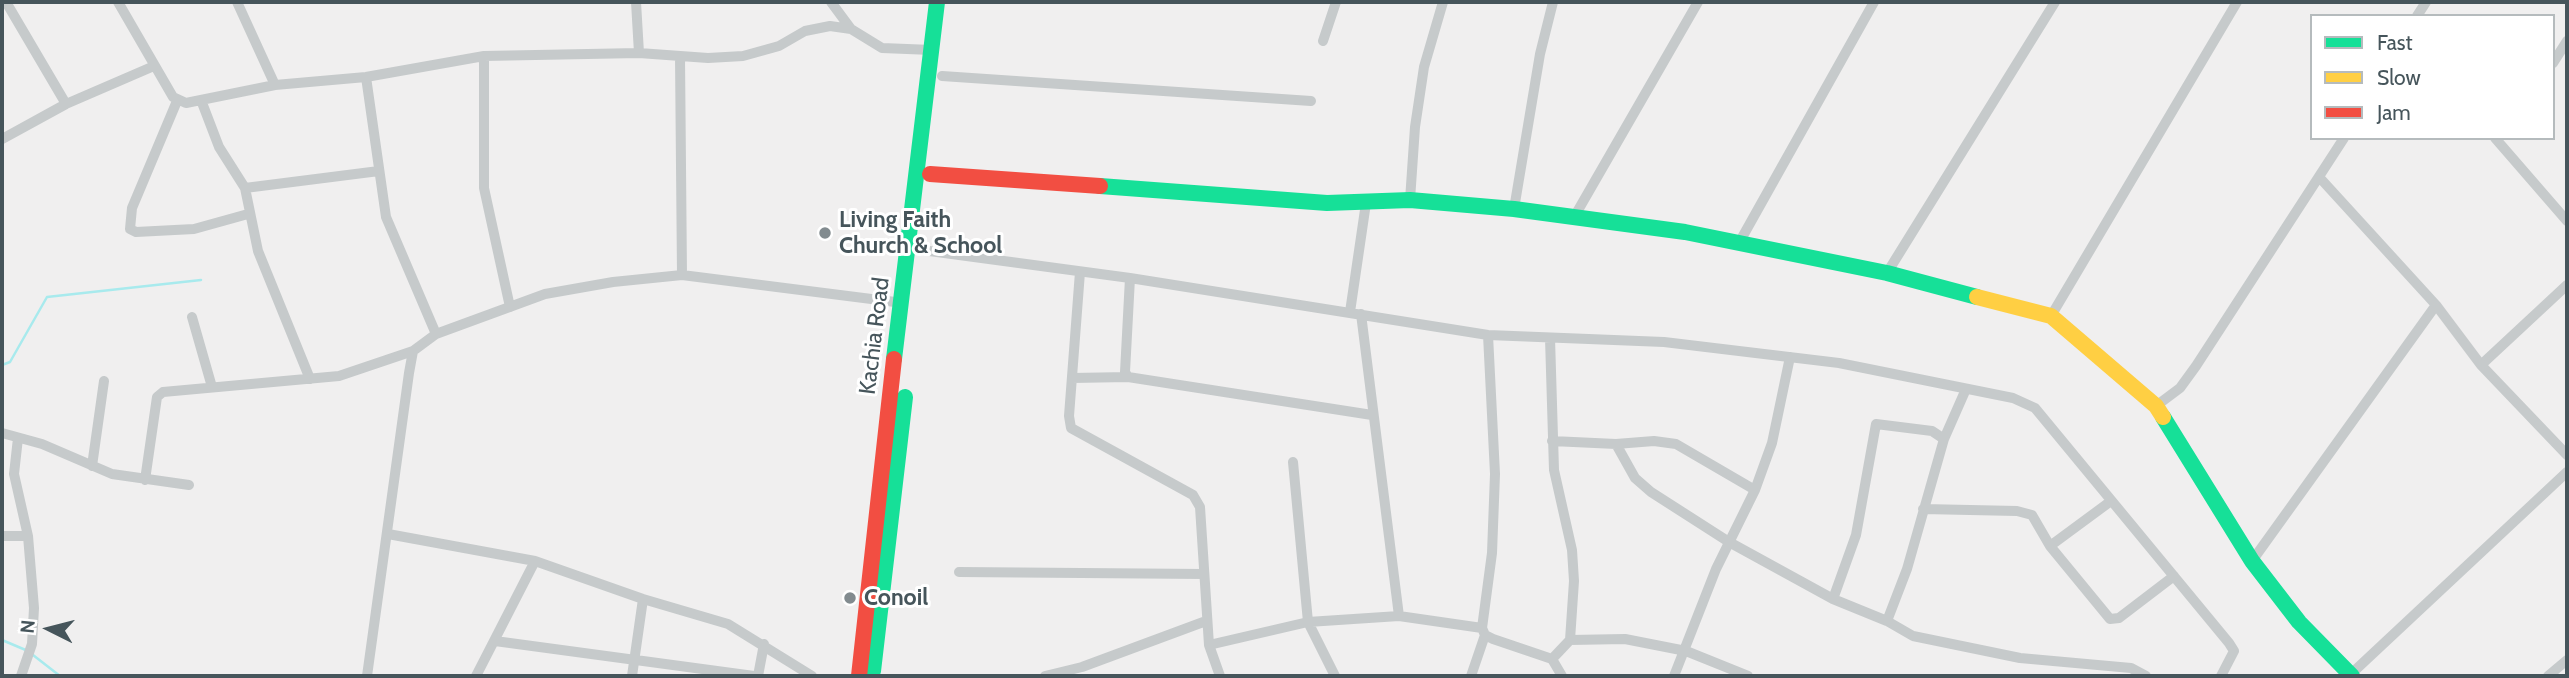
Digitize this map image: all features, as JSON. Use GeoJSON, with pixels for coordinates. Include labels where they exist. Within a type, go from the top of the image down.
{"type":"FeatureCollection","features":[{"type":"Feature","properties":{"kind":"main road","name":"Kachia Road"},"geometry":{"type":"LineString","coordinates":[[866,673],[869,565],[903,303],[937,2]]}},
{"type":"Feature","properties":{"kind":"main road","name":"Kachia Road"},"geometry":{"type":"LineString","coordinates":[[866,673],[922,250],[951,2]]}},
{"type":"Feature","properties":{"kind":"main road"},"geometry":{"type":"LineString","coordinates":[[930,174],[1151,192],[1366,203],[1410,200],[1514,209],[1685,232],[1887,273],[2051,316],[2156,406],[2252,561],[2299,622],[2351,675]]}},
{"type":"Feature","properties":{"kind":"street"},"geometry":{"type":"LineString","coordinates":[[6,2],[66,104]]}},
{"type":"Feature","properties":{"kind":"street"},"geometry":{"type":"LineString","coordinates":[[118,2],[177,101]]}},
{"type":"Feature","properties":{"kind":"street"},"geometry":{"type":"LineString","coordinates":[[254,2],[239,4],[275,85]]}},
{"type":"Feature","properties":{"kind":"street"},"geometry":{"type":"LineString","coordinates":[[636,2],[639,53]]}},
{"type":"Feature","properties":{"kind":"street"},"geometry":{"type":"LineString","coordinates":[[831,2],[851,29],[882,48],[932,50]]}},
{"type":"Feature","properties":{"kind":"street"},"geometry":{"type":"LineString","coordinates":[[1323,41],[1336,2]]}},
{"type":"Feature","properties":{"kind":"street"},"geometry":{"type":"LineString","coordinates":[[1410,200],[1424,67],[1443,2]]}},
{"type":"Feature","properties":{"kind":"street"},"geometry":{"type":"LineString","coordinates":[[1514,209],[1540,54],[1553,2]]}},
{"type":"Feature","properties":{"kind":"street"},"geometry":{"type":"LineString","coordinates":[[1573,219],[1698,2]]}},
{"type":"Feature","properties":{"kind":"street"},"geometry":{"type":"LineString","coordinates":[[1739,243],[1874,2]]}},
{"type":"Feature","properties":{"kind":"street"},"geometry":{"type":"LineString","coordinates":[[1887,273],[2055,2]]}},
{"type":"Feature","properties":{"kind":"street"},"geometry":{"type":"LineString","coordinates":[[2051,316],[2237,2]]}},
{"type":"Feature","properties":{"kind":"street"},"geometry":{"type":"LineString","coordinates":[[177,101],[201,100],[275,85],[366,77],[484,57],[639,53],[680,57],[743,56],[779,46],[805,31],[830,26],[851,29]]}},
{"type":"Feature","properties":{"kind":"street"},"geometry":{"type":"LineString","coordinates":[[2555,60],[2567,41]]}},
{"type":"Feature","properties":{"kind":"street"},"geometry":{"type":"LineString","coordinates":[[484,57],[484,188],[510,307]]}},
{"type":"Feature","properties":{"kind":"street"},"geometry":{"type":"LineString","coordinates":[[680,57],[682,275]]}},
{"type":"Feature","properties":{"kind":"street"},"geometry":{"type":"LineString","coordinates":[[2,139],[66,104],[154,66]]}},
{"type":"Feature","properties":{"kind":"street"},"geometry":{"type":"LineString","coordinates":[[942,75],[1311,101]]}},
{"type":"Feature","properties":{"kind":"street"},"geometry":{"type":"LineString","coordinates":[[366,77],[386,216],[436,334]]}},
{"type":"Feature","properties":{"kind":"street"},"geometry":{"type":"LineString","coordinates":[[201,100],[219,147],[245,188],[248,214],[258,251],[310,379]]}},
{"type":"Feature","properties":{"kind":"street"},"geometry":{"type":"LineString","coordinates":[[177,101],[132,208],[130,229],[136,232],[194,229],[248,214]]}},
{"type":"Feature","properties":{"kind":"street"},"geometry":{"type":"LineString","coordinates":[[2156,406],[2180,388],[2188,377],[2343,140]]}},
{"type":"Feature","properties":{"kind":"street"},"geometry":{"type":"LineString","coordinates":[[2498,140],[2567,221]]}},
{"type":"Feature","properties":{"kind":"street"},"geometry":{"type":"LineString","coordinates":[[245,188],[379,171]]}},
{"type":"Feature","properties":{"kind":"street"},"geometry":{"type":"LineString","coordinates":[[2320,178],[2436,305],[2481,365],[2567,455]]}},
{"type":"Feature","properties":{"kind":"street"},"geometry":{"type":"LineString","coordinates":[[1366,203],[1356,313],[1399,616]]}},
{"type":"Feature","properties":{"kind":"street"},"geometry":{"type":"LineString","coordinates":[[922,250],[1130,278],[1488,335],[1664,342],[1839,363],[2013,398],[2035,408],[2233,648],[2231,660],[2221,676]]}},
{"type":"Feature","properties":{"kind":"street"},"geometry":{"type":"LineString","coordinates":[[1080,272],[1071,428],[1193,495],[1200,507],[1209,645],[1220,676]]}},
{"type":"Feature","properties":{"kind":"street"},"geometry":{"type":"LineString","coordinates":[[145,480],[158,397],[169,390],[339,376],[413,351],[436,334],[545,294],[599,284],[682,275],[903,303]]}},
{"type":"Feature","properties":{"kind":"street"},"geometry":{"type":"LineString","coordinates":[[1128,377],[1125,372],[1130,278]]}},
{"type":"Feature","properties":{"kind":"street"},"geometry":{"type":"LineString","coordinates":[[2481,365],[2567,285]]}},
{"type":"Feature","properties":{"kind":"street"},"geometry":{"type":"LineString","coordinates":[[2252,561],[2436,305]]}},
{"type":"Feature","properties":{"kind":"street"},"geometry":{"type":"LineString","coordinates":[[192,317],[212,387]]}},
{"type":"Feature","properties":{"kind":"street"},"geometry":{"type":"LineString","coordinates":[[1471,676],[1483,631],[1492,553],[1496,474],[1488,335]]}},
{"type":"Feature","properties":{"kind":"street"},"geometry":{"type":"LineString","coordinates":[[1550,338],[1554,470],[1572,550],[1574,581],[1570,640],[1552,659]]}},
{"type":"Feature","properties":{"kind":"street"},"geometry":{"type":"LineString","coordinates":[[367,676],[413,351]]}},
{"type":"Feature","properties":{"kind":"street"},"geometry":{"type":"LineString","coordinates":[[1674,676],[1729,542],[1755,490],[1772,443],[1790,357]]}},
{"type":"Feature","properties":{"kind":"street"},"geometry":{"type":"LineString","coordinates":[[1072,378],[1128,377],[1372,415]]}},
{"type":"Feature","properties":{"kind":"street"},"geometry":{"type":"LineString","coordinates":[[92,466],[104,381]]}},
{"type":"Feature","properties":{"kind":"street"},"geometry":{"type":"LineString","coordinates":[[1887,621],[1906,569],[1944,439],[1966,389]]}},
{"type":"Feature","properties":{"kind":"street"},"geometry":{"type":"LineString","coordinates":[[1833,599],[1856,535],[1876,424],[1932,430],[1944,439]]}},
{"type":"Feature","properties":{"kind":"street"},"geometry":{"type":"LineString","coordinates":[[2,433],[62,451],[92,466],[145,480],[190,485]]}},
{"type":"Feature","properties":{"kind":"street"},"geometry":{"type":"LineString","coordinates":[[18,438],[14,474],[28,536],[34,608],[32,644],[21,676]]}},
{"type":"Feature","properties":{"kind":"street"},"geometry":{"type":"LineString","coordinates":[[1552,441],[1616,444],[1654,441],[1676,444],[1755,490]]}},
{"type":"Feature","properties":{"kind":"street"},"geometry":{"type":"LineString","coordinates":[[1616,444],[1635,478],[1651,492],[1729,542],[1833,599],[1887,621],[1913,636],[2020,658],[2131,668],[2146,676]]}},
{"type":"Feature","properties":{"kind":"street"},"geometry":{"type":"LineString","coordinates":[[1293,462],[1308,622],[1335,676]]}},
{"type":"Feature","properties":{"kind":"street"},"geometry":{"type":"LineString","coordinates":[[2351,675],[2567,472]]}},
{"type":"Feature","properties":{"kind":"street"},"geometry":{"type":"LineString","coordinates":[[2050,546],[2111,500]]}},
{"type":"Feature","properties":{"kind":"street"},"geometry":{"type":"LineString","coordinates":[[1923,509],[2017,511],[2032,515],[2050,546],[2110,619],[2119,618],[2174,576]]}},
{"type":"Feature","properties":{"kind":"street"},"geometry":{"type":"LineString","coordinates":[[387,534],[534,561],[643,599],[728,624],[812,676]]}},
{"type":"Feature","properties":{"kind":"street"},"geometry":{"type":"LineString","coordinates":[[2,537],[28,536]]}},
{"type":"Feature","properties":{"kind":"street"},"geometry":{"type":"LineString","coordinates":[[476,676],[534,561]]}},
{"type":"Feature","properties":{"kind":"street"},"geometry":{"type":"LineString","coordinates":[[959,572],[1204,574]]}},
{"type":"Feature","properties":{"kind":"street"},"geometry":{"type":"LineString","coordinates":[[632,676],[643,599]]}},
{"type":"Feature","properties":{"kind":"street"},"geometry":{"type":"LineString","coordinates":[[1209,645],[1308,622],[1399,616],[1483,631],[1552,659],[1562,676]]}},
{"type":"Feature","properties":{"kind":"street"},"geometry":{"type":"LineString","coordinates":[[1045,676],[1082,667],[1206,621]]}},
{"type":"Feature","properties":{"kind":"street"},"geometry":{"type":"LineString","coordinates":[[1570,640],[1625,639],[1686,651],[1748,676]]}},
{"type":"Feature","properties":{"kind":"street"},"geometry":{"type":"LineString","coordinates":[[495,641],[634,663],[756,676],[764,644]]}},
{"type":"Feature","properties":{"kind":"street"},"geometry":{"type":"LineString","coordinates":[[2548,676],[2567,660]]}},
{"type":"Feature","properties":{"kind":"waterway"},"geometry":{"type":"LineString","coordinates":[[2,365],[10,362],[47,297],[201,280]]}},
{"type":"Feature","properties":{"kind":"waterway"},"geometry":{"type":"LineString","coordinates":[[2,640],[28,651]]}},
{"type":"Feature","properties":{"kind":"waterway"},"geometry":{"type":"LineString","coordinates":[[33,655],[60,676]]}},
{"type":"Feature","properties":{"kind":"traffic: fast"},"geometry":{"type":"LineString","coordinates":[[894,359],[937,2]]}},
{"type":"Feature","properties":{"kind":"traffic: fast"},"geometry":{"type":"LineString","coordinates":[[1100,186],[1327,203],[1410,200],[1514,209],[1685,232],[1887,273],[1977,297]]}},
{"type":"Feature","properties":{"kind":"traffic: fast"},"geometry":{"type":"LineString","coordinates":[[873,671],[905,397]]}},
{"type":"Feature","properties":{"kind":"traffic: fast"},"geometry":{"type":"LineString","coordinates":[[2163,417],[2252,561],[2299,622],[2352,676]]}},
{"type":"Feature","properties":{"kind":"traffic: slow"},"geometry":{"type":"LineString","coordinates":[[1977,297],[2051,316],[2156,406],[2163,417]]}},
{"type":"Feature","properties":{"kind":"traffic: jam"},"geometry":{"type":"LineString","coordinates":[[930,174],[1100,186]]}},
{"type":"Feature","properties":{"kind":"traffic: jam"},"geometry":{"type":"LineString","coordinates":[[859,676],[894,359]]}},
{"type":"Feature","properties":{"kind":"place","name":"Living Faith Church & School"},"geometry":{"type":"Point","coordinates":[825,233]}},
{"type":"Feature","properties":{"kind":"place","name":"Conoil"},"geometry":{"type":"Point","coordinates":[850,598]}}]}
